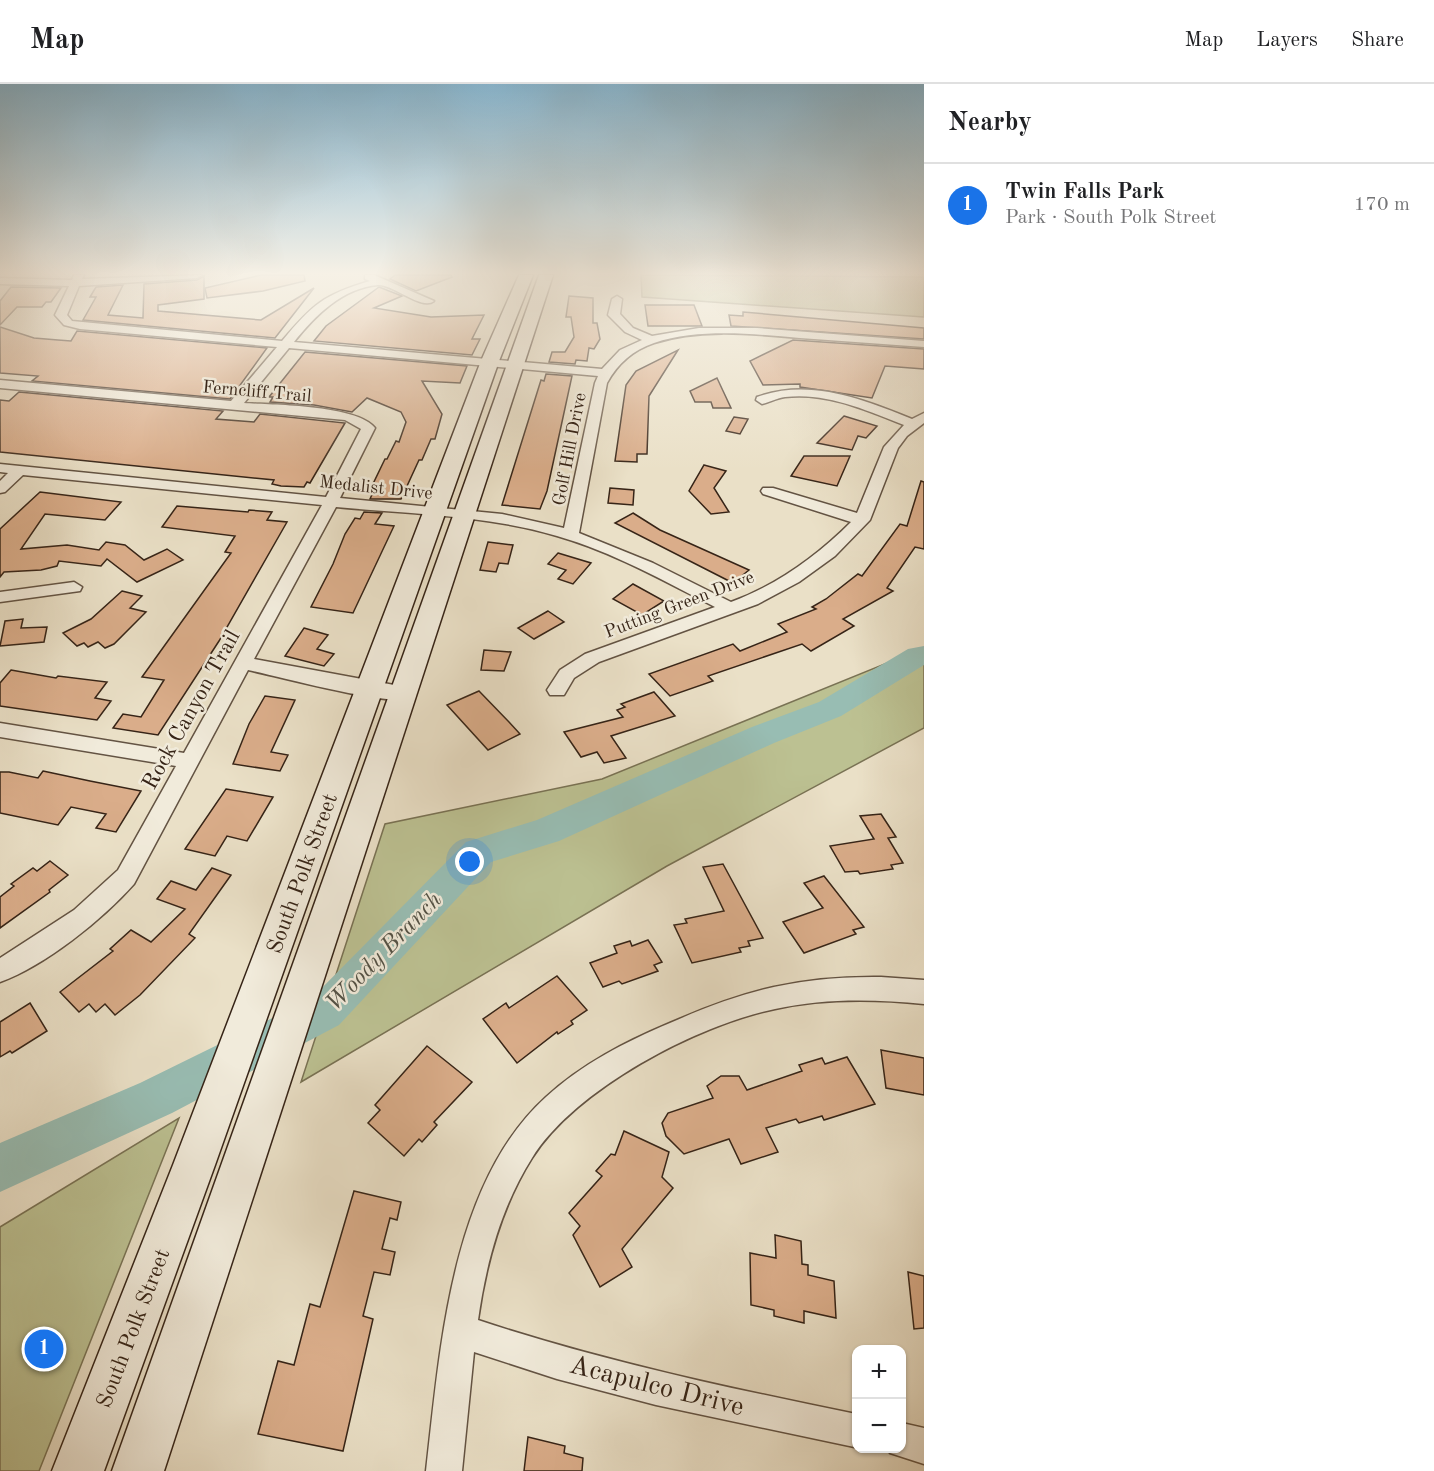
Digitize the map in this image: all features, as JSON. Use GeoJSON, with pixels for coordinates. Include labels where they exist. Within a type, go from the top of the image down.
{"type":"FeatureCollection","features":[{"type":"Feature","properties":{"kind":"main road","name":"South Polk Street"},"geometry":{"type":"LineString","coordinates":[[78,1471],[264,977],[368,689],[436,513],[499,340]]}},
{"type":"Feature","properties":{"kind":"main road","name":"South Polk Street"},"geometry":{"type":"LineString","coordinates":[[138,1471],[319,947],[523,340]]}},
{"type":"Feature","properties":{"kind":"street"},"geometry":{"type":"LineString","coordinates":[[246,340],[605,373],[624,352],[651,340]]}},
{"type":"Feature","properties":{"kind":"street"},"geometry":{"type":"LineString","coordinates":[[233,407],[292,340]]}},
{"type":"Feature","properties":{"kind":"street"},"geometry":{"type":"LineString","coordinates":[[866,340],[924,344]]}},
{"type":"Feature","properties":{"kind":"street","name":"Golf Hill Drive"},"geometry":{"type":"LineString","coordinates":[[571,533],[600,383],[605,373]]}},
{"type":"Feature","properties":{"kind":"street","name":"Ferncliff Trail"},"geometry":{"type":"LineString","coordinates":[[0,384],[347,416],[366,424]]}},
{"type":"Feature","properties":{"kind":"street"},"geometry":{"type":"LineString","coordinates":[[762,400],[783,393],[825,395],[918,420]]}},
{"type":"Feature","properties":{"kind":"street","name":"Putting Green Drive"},"geometry":{"type":"LineString","coordinates":[[557,690],[567,674],[592,658],[731,609],[793,578],[836,548],[862,520],[891,447],[918,420]]}},
{"type":"Feature","properties":{"kind":"street","name":"Rock Canyon Trail"},"geometry":{"type":"LineString","coordinates":[[0,971],[66,930],[114,891],[126,877],[331,502],[367,432],[366,424]]}},
{"type":"Feature","properties":{"kind":"street","name":"Medalist Drive"},"geometry":{"type":"LineString","coordinates":[[0,468],[530,523],[571,533],[612,549],[731,609]]}},
{"type":"Feature","properties":{"kind":"street"},"geometry":{"type":"LineString","coordinates":[[0,489],[19,470]]}},
{"type":"Feature","properties":{"kind":"street"},"geometry":{"type":"LineString","coordinates":[[768,491],[862,520]]}},
{"type":"Feature","properties":{"kind":"street"},"geometry":{"type":"LineString","coordinates":[[0,597],[75,587]]}},
{"type":"Feature","properties":{"kind":"street"},"geometry":{"type":"LineString","coordinates":[[243,663],[368,689],[405,694]]}},
{"type":"Feature","properties":{"kind":"street"},"geometry":{"type":"LineString","coordinates":[[0,730],[189,761]]}},
{"type":"Feature","properties":{"kind":"street"},"geometry":{"type":"LineString","coordinates":[[444,1471],[460,1331],[486,1220],[505,1176],[523,1146],[546,1118],[578,1089],[612,1064],[649,1044],[750,1002],[829,989],[890,988],[924,992]]}},
{"type":"Feature","properties":{"kind":"street","name":"Acapulco Drive"},"geometry":{"type":"LineString","coordinates":[[460,1331],[508,1348],[676,1391],[852,1431]]}},
{"type":"Feature","properties":{"kind":"street"},"geometry":{"type":"LineString","coordinates":[[906,1442],[924,1446]]}},
{"type":"Feature","properties":{"kind":"green space"},"geometry":{"type":"Polygon","coordinates":[[[924,648],[924,728],[667,866],[301,1082],[385,824],[602,779],[924,648]]]}},
{"type":"Feature","properties":{"kind":"green space"},"geometry":{"type":"Polygon","coordinates":[[[179,1118],[39,1471],[0,1471],[0,1227],[179,1118]]]}},
{"type":"Feature","properties":{"kind":"building"},"geometry":{"type":"Polygon","coordinates":[[[0,340],[175,340],[267,348],[230,399],[32,381],[38,376],[0,373],[0,340]]]}},
{"type":"Feature","properties":{"kind":"building"},"geometry":{"type":"Polygon","coordinates":[[[315,340],[480,340],[472,355],[315,340]]]}},
{"type":"Feature","properties":{"kind":"building"},"geometry":{"type":"Polygon","coordinates":[[[572,340],[600,340],[594,349],[589,348],[587,361],[576,360],[575,364],[549,362],[552,352],[565,352],[572,340]]]}},
{"type":"Feature","properties":{"kind":"building"},"geometry":{"type":"Polygon","coordinates":[[[793,340],[924,349],[924,369],[885,366],[872,398],[800,387],[800,384],[763,385],[750,361],[793,340]]]}},
{"type":"Feature","properties":{"kind":"building"},"geometry":{"type":"Polygon","coordinates":[[[678,350],[649,396],[647,454],[637,454],[637,462],[615,461],[626,385],[636,371],[678,350]]]}},
{"type":"Feature","properties":{"kind":"building"},"geometry":{"type":"Polygon","coordinates":[[[305,352],[467,366],[460,383],[422,381],[442,414],[435,439],[431,439],[422,460],[419,460],[401,499],[370,499],[374,490],[371,488],[385,459],[396,441],[399,442],[406,422],[401,412],[367,398],[352,412],[314,405],[270,402],[273,397],[269,397],[305,352]]]}},
{"type":"Feature","properties":{"kind":"building"},"geometry":{"type":"Polygon","coordinates":[[[546,374],[572,376],[547,491],[540,509],[502,505],[541,380],[544,381],[546,374]]]}},
{"type":"Feature","properties":{"kind":"building"},"geometry":{"type":"Polygon","coordinates":[[[717,378],[731,408],[713,408],[711,402],[695,402],[690,391],[717,378]]]}},
{"type":"Feature","properties":{"kind":"building"},"geometry":{"type":"Polygon","coordinates":[[[19,392],[223,411],[216,419],[254,422],[260,414],[345,423],[310,483],[307,482],[304,487],[281,486],[272,484],[274,480],[0,452],[0,400],[9,401],[19,392]]]}},
{"type":"Feature","properties":{"kind":"building"},"geometry":{"type":"Polygon","coordinates":[[[844,416],[877,426],[866,438],[858,436],[852,450],[817,443],[844,416]]]}},
{"type":"Feature","properties":{"kind":"building"},"geometry":{"type":"Polygon","coordinates":[[[734,417],[748,419],[740,434],[726,431],[734,417]]]}},
{"type":"Feature","properties":{"kind":"building"},"geometry":{"type":"Polygon","coordinates":[[[804,456],[850,456],[837,486],[791,476],[804,456]]]}},
{"type":"Feature","properties":{"kind":"building"},"geometry":{"type":"Polygon","coordinates":[[[704,465],[726,471],[714,488],[729,512],[711,514],[689,491],[704,465]]]}},
{"type":"Feature","properties":{"kind":"building"},"geometry":{"type":"Polygon","coordinates":[[[921,481],[924,482],[924,549],[915,547],[887,588],[893,591],[843,619],[854,626],[811,651],[802,644],[708,676],[713,681],[670,696],[649,674],[733,644],[740,651],[787,632],[778,624],[816,609],[812,607],[858,574],[862,576],[900,524],[907,526],[921,481]]]}},
{"type":"Feature","properties":{"kind":"building"},"geometry":{"type":"Polygon","coordinates":[[[610,488],[634,490],[633,505],[608,503],[610,488]]]}},
{"type":"Feature","properties":{"kind":"building"},"geometry":{"type":"Polygon","coordinates":[[[40,492],[121,502],[105,520],[45,514],[21,549],[67,545],[99,550],[106,542],[125,545],[144,560],[167,549],[183,560],[137,582],[107,559],[101,566],[59,561],[57,566],[41,570],[4,572],[0,577],[0,529],[40,492]]]}},
{"type":"Feature","properties":{"kind":"building"},"geometry":{"type":"Polygon","coordinates":[[[177,506],[272,512],[267,520],[287,522],[219,641],[158,735],[113,728],[123,714],[141,717],[164,680],[142,677],[231,553],[225,552],[235,536],[162,527],[177,506]]]}},
{"type":"Feature","properties":{"kind":"building"},"geometry":{"type":"Polygon","coordinates":[[[364,512],[382,513],[375,524],[394,526],[353,613],[311,607],[345,534],[355,518],[360,519],[364,512]]]}},
{"type":"Feature","properties":{"kind":"building"},"geometry":{"type":"Polygon","coordinates":[[[633,513],[660,530],[749,570],[733,583],[615,523],[633,513]]]}},
{"type":"Feature","properties":{"kind":"building"},"geometry":{"type":"Polygon","coordinates":[[[488,542],[513,545],[508,564],[499,563],[496,572],[480,570],[488,542]]]}},
{"type":"Feature","properties":{"kind":"building"},"geometry":{"type":"Polygon","coordinates":[[[558,553],[591,563],[573,584],[558,579],[566,570],[548,564],[558,553]]]}},
{"type":"Feature","properties":{"kind":"building"},"geometry":{"type":"Polygon","coordinates":[[[633,584],[664,601],[642,615],[613,599],[633,584]]]}},
{"type":"Feature","properties":{"kind":"building"},"geometry":{"type":"Polygon","coordinates":[[[122,591],[142,596],[130,608],[146,612],[114,644],[105,648],[98,642],[88,647],[84,643],[77,646],[63,633],[91,619],[122,591]]]}},
{"type":"Feature","properties":{"kind":"building"},"geometry":{"type":"Polygon","coordinates":[[[548,611],[564,622],[534,639],[518,628],[548,611]]]}},
{"type":"Feature","properties":{"kind":"building"},"geometry":{"type":"Polygon","coordinates":[[[23,619],[21,628],[47,627],[44,642],[0,646],[5,621],[23,619]]]}},
{"type":"Feature","properties":{"kind":"building"},"geometry":{"type":"Polygon","coordinates":[[[304,628],[328,635],[317,649],[334,654],[324,666],[285,656],[304,628]]]}},
{"type":"Feature","properties":{"kind":"building"},"geometry":{"type":"Polygon","coordinates":[[[484,650],[511,652],[504,671],[481,670],[484,650]]]}},
{"type":"Feature","properties":{"kind":"building"},"geometry":{"type":"Polygon","coordinates":[[[11,670],[56,678],[58,676],[107,682],[95,698],[111,701],[97,720],[0,706],[0,683],[11,670]]]}},
{"type":"Feature","properties":{"kind":"building"},"geometry":{"type":"Polygon","coordinates":[[[479,691],[520,734],[488,750],[447,705],[479,691]]]}},
{"type":"Feature","properties":{"kind":"building"},"geometry":{"type":"Polygon","coordinates":[[[654,692],[675,716],[611,736],[626,758],[604,763],[597,752],[581,757],[564,732],[623,717],[617,710],[625,707],[621,704],[654,692]]]}},
{"type":"Feature","properties":{"kind":"building"},"geometry":{"type":"Polygon","coordinates":[[[265,696],[295,700],[271,752],[288,755],[280,771],[233,764],[249,724],[265,696]]]}},
{"type":"Feature","properties":{"kind":"building"},"geometry":{"type":"Polygon","coordinates":[[[43,771],[141,791],[116,832],[96,828],[106,814],[71,807],[58,825],[0,813],[0,772],[38,778],[43,771]]]}},
{"type":"Feature","properties":{"kind":"building"},"geometry":{"type":"Polygon","coordinates":[[[226,789],[273,797],[247,841],[227,836],[215,856],[185,849],[226,789]]]}},
{"type":"Feature","properties":{"kind":"building"},"geometry":{"type":"Polygon","coordinates":[[[881,814],[896,837],[888,838],[903,863],[891,865],[893,869],[860,874],[858,871],[845,872],[830,846],[874,839],[860,816],[881,814]]]}},
{"type":"Feature","properties":{"kind":"building"},"geometry":{"type":"Polygon","coordinates":[[[50,861],[68,875],[49,890],[50,892],[0,928],[0,897],[14,886],[11,884],[33,868],[37,871],[50,861]]]}},
{"type":"Feature","properties":{"kind":"building"},"geometry":{"type":"Polygon","coordinates":[[[723,864],[763,938],[748,941],[750,946],[739,948],[741,952],[692,963],[674,925],[687,923],[685,919],[724,911],[703,867],[723,864]]]}},
{"type":"Feature","properties":{"kind":"building"},"geometry":{"type":"Polygon","coordinates":[[[212,868],[231,875],[189,934],[195,938],[140,995],[115,1015],[105,1004],[96,1012],[89,1004],[79,1012],[60,992],[113,951],[110,949],[131,930],[151,942],[185,909],[157,899],[171,881],[196,890],[212,868]]]}},
{"type":"Feature","properties":{"kind":"building"},"geometry":{"type":"Polygon","coordinates":[[[824,876],[864,927],[853,930],[856,934],[804,953],[783,922],[823,908],[804,883],[824,876]]]}},
{"type":"Feature","properties":{"kind":"building"},"geometry":{"type":"Polygon","coordinates":[[[648,940],[662,962],[654,965],[658,971],[622,984],[619,981],[603,987],[590,963],[617,953],[614,946],[630,941],[632,946],[648,940]]]}},
{"type":"Feature","properties":{"kind":"building"},"geometry":{"type":"Polygon","coordinates":[[[557,976],[587,1010],[571,1021],[573,1024],[558,1034],[557,1032],[517,1063],[483,1019],[506,1003],[509,1008],[557,976]]]}},
{"type":"Feature","properties":{"kind":"building"},"geometry":{"type":"Polygon","coordinates":[[[30,1003],[47,1031],[12,1053],[10,1051],[0,1057],[0,1022],[30,1003]]]}},
{"type":"Feature","properties":{"kind":"building"},"geometry":{"type":"Polygon","coordinates":[[[427,1046],[472,1082],[434,1122],[437,1125],[422,1142],[419,1139],[404,1156],[368,1123],[380,1110],[375,1105],[427,1046]]]}},
{"type":"Feature","properties":{"kind":"building"},"geometry":{"type":"Polygon","coordinates":[[[881,1050],[924,1058],[924,1095],[886,1088],[881,1050]]]}},
{"type":"Feature","properties":{"kind":"building"},"geometry":{"type":"Polygon","coordinates":[[[847,1057],[875,1104],[824,1120],[822,1116],[799,1123],[796,1119],[766,1128],[778,1152],[741,1164],[729,1139],[684,1154],[666,1136],[662,1123],[668,1113],[713,1098],[707,1086],[721,1076],[739,1076],[747,1090],[802,1071],[799,1065],[822,1058],[825,1064],[847,1057]]]}},
{"type":"Feature","properties":{"kind":"building"},"geometry":{"type":"Polygon","coordinates":[[[624,1131],[669,1152],[662,1177],[673,1188],[622,1249],[632,1267],[600,1287],[573,1235],[580,1226],[569,1213],[602,1176],[596,1171],[611,1154],[615,1155],[624,1131]]]}},
{"type":"Feature","properties":{"kind":"building"},"geometry":{"type":"Polygon","coordinates":[[[354,1191],[401,1202],[397,1220],[390,1218],[382,1249],[395,1252],[390,1275],[374,1272],[363,1316],[373,1319],[343,1451],[258,1434],[278,1361],[294,1365],[310,1304],[320,1307],[354,1191]]]}},
{"type":"Feature","properties":{"kind":"building"},"geometry":{"type":"Polygon","coordinates":[[[775,1235],[801,1241],[802,1264],[808,1265],[808,1275],[834,1281],[836,1318],[804,1311],[804,1323],[774,1316],[774,1310],[751,1305],[750,1253],[776,1258],[775,1235]]]}},
{"type":"Feature","properties":{"kind":"building"},"geometry":{"type":"Polygon","coordinates":[[[908,1272],[924,1276],[924,1328],[914,1329],[908,1272]]]}},
{"type":"Feature","properties":{"kind":"building"},"geometry":{"type":"Polygon","coordinates":[[[528,1437],[565,1446],[564,1453],[583,1458],[582,1471],[524,1471],[528,1437]]]}},
{"type":"Feature","properties":{"kind":"waterway","name":"Woody Branch"},"geometry":{"type":"LineString","coordinates":[[0,1169],[5,1164],[156,1098],[325,1012],[479,852],[547,831],[763,735],[830,709],[918,656],[924,655]]}},
{"type":"Feature","properties":{"kind":"place","name":"Twin Falls Park"},"geometry":{"type":"Point","coordinates":[44,1349]}}]}
